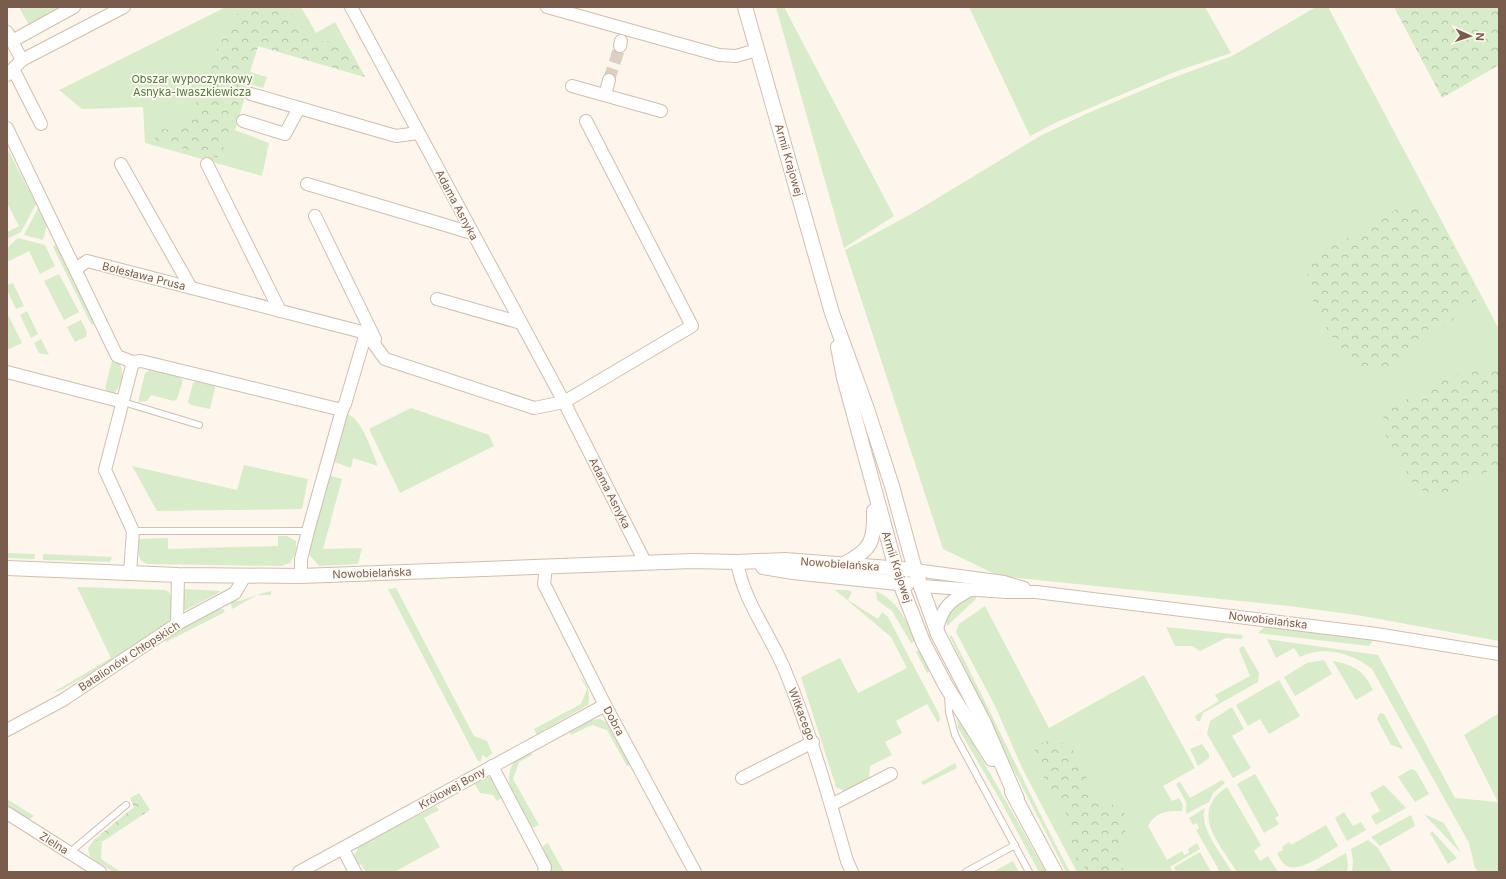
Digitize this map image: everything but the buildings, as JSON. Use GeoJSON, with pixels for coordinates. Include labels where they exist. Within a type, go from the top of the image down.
{"type":"FeatureCollection","features":[{"type":"Feature","properties":{"kind":"street"},"geometry":{"type":"LineString","coordinates":[[22,60],[9,37],[74,7]]}},
{"type":"Feature","properties":{"kind":"street"},"geometry":{"type":"LineString","coordinates":[[41,124],[10,72],[22,60],[124,7]]}},
{"type":"Feature","properties":{"kind":"street","name":"Adama Asnyka"},"geometry":{"type":"LineString","coordinates":[[351,7],[564,402],[645,562]]}},
{"type":"Feature","properties":{"kind":"street"},"geometry":{"type":"LineString","coordinates":[[547,7],[719,55],[736,56],[757,50]]}},
{"type":"Feature","properties":{"kind":"street","name":"Armii Krajowej"},"geometry":{"type":"LineString","coordinates":[[745,7],[832,314],[867,409],[892,486],[915,570],[937,629],[984,722],[1017,799],[1055,872]]}},
{"type":"Feature","properties":{"kind":"street"},"geometry":{"type":"LineString","coordinates":[[605,95],[610,80]]}},
{"type":"Feature","properties":{"kind":"street"},"geometry":{"type":"LineString","coordinates":[[572,86],[661,112]]}},
{"type":"Feature","properties":{"kind":"street"},"geometry":{"type":"LineString","coordinates":[[251,94],[396,136],[418,133]]}},
{"type":"Feature","properties":{"kind":"street"},"geometry":{"type":"LineString","coordinates":[[243,121],[285,134],[299,108]]}},
{"type":"Feature","properties":{"kind":"street"},"geometry":{"type":"LineString","coordinates":[[366,333],[385,360],[534,408],[564,402],[692,326],[586,121]]}},
{"type":"Feature","properties":{"kind":"street"},"geometry":{"type":"LineString","coordinates":[[7,128],[117,356],[134,362],[141,361],[342,410]]}},
{"type":"Feature","properties":{"kind":"street"},"geometry":{"type":"LineString","coordinates":[[121,164],[191,288]]}},
{"type":"Feature","properties":{"kind":"street"},"geometry":{"type":"LineString","coordinates":[[207,164],[280,311]]}},
{"type":"Feature","properties":{"kind":"street"},"geometry":{"type":"LineString","coordinates":[[307,184],[472,233]]}},
{"type":"Feature","properties":{"kind":"street"},"geometry":{"type":"LineString","coordinates":[[315,216],[385,360]]}},
{"type":"Feature","properties":{"kind":"street","name":"Bolesława Prusa"},"geometry":{"type":"LineString","coordinates":[[76,269],[87,261],[366,333]]}},
{"type":"Feature","properties":{"kind":"street"},"geometry":{"type":"LineString","coordinates":[[437,299],[521,323]]}},
{"type":"Feature","properties":{"kind":"street","name":"Armii Krajowej"},"geometry":{"type":"LineString","coordinates":[[832,314],[844,378],[900,583],[923,642],[946,686],[1017,799]]}},
{"type":"Feature","properties":{"kind":"street"},"geometry":{"type":"LineString","coordinates":[[301,576],[301,559],[308,531],[342,410],[366,333]]}},
{"type":"Feature","properties":{"kind":"street"},"geometry":{"type":"LineString","coordinates":[[130,573],[133,531],[105,470],[134,362]]}},
{"type":"Feature","properties":{"kind":"street"},"geometry":{"type":"LineString","coordinates":[[7,372],[123,402]]}},
{"type":"Feature","properties":{"kind":"street"},"geometry":{"type":"LineString","coordinates":[[844,564],[861,555],[870,543],[875,531],[874,491]]}},
{"type":"Feature","properties":{"kind":"street","name":"Nowobielańska"},"geometry":{"type":"LineString","coordinates":[[7,568],[178,575],[301,576],[645,562],[737,562],[785,560],[895,567],[1004,582],[1036,592]]}},
{"type":"Feature","properties":{"kind":"street","name":"Nowobielańska"},"geometry":{"type":"LineString","coordinates":[[737,562],[793,572],[921,586],[970,590],[1036,592],[1376,634],[1499,654]]}},
{"type":"Feature","properties":{"kind":"street","name":"Witkacego"},"geometry":{"type":"LineString","coordinates":[[737,562],[740,579],[746,596],[785,671],[813,742],[847,861],[852,872]]}},
{"type":"Feature","properties":{"kind":"street","name":"Dobra"},"geometry":{"type":"LineString","coordinates":[[546,567],[544,584],[605,705],[695,872]]}},
{"type":"Feature","properties":{"kind":"street"},"geometry":{"type":"LineString","coordinates":[[177,624],[178,575]]}},
{"type":"Feature","properties":{"kind":"street","name":"Batalionów Chłopskich"},"geometry":{"type":"LineString","coordinates":[[7,730],[63,700],[177,624],[235,593],[245,576]]}},
{"type":"Feature","properties":{"kind":"street"},"geometry":{"type":"LineString","coordinates":[[937,629],[941,614],[959,596],[970,590]]}},
{"type":"Feature","properties":{"kind":"street","name":"Królowej Bony"},"geometry":{"type":"LineString","coordinates":[[299,872],[605,705]]}},
{"type":"Feature","properties":{"kind":"street"},"geometry":{"type":"LineString","coordinates":[[742,778],[813,742]]}},
{"type":"Feature","properties":{"kind":"street"},"geometry":{"type":"LineString","coordinates":[[492,766],[545,867],[544,872]]}},
{"type":"Feature","properties":{"kind":"street"},"geometry":{"type":"LineString","coordinates":[[831,805],[891,774]]}},
{"type":"Feature","properties":{"kind":"street","name":"Zielna"},"geometry":{"type":"LineString","coordinates":[[7,813],[100,872]]}},
{"type":"Feature","properties":{"kind":"street"},"geometry":{"type":"LineString","coordinates":[[343,849],[355,872]]}},
{"type":"Feature","properties":{"kind":"lane"},"geometry":{"type":"LineString","coordinates":[[123,402],[199,425]]}},
{"type":"Feature","properties":{"kind":"lane"},"geometry":{"type":"LineString","coordinates":[[133,531],[308,531]]}},
{"type":"Feature","properties":{"kind":"lane"},"geometry":{"type":"LineString","coordinates":[[946,686],[950,718],[955,735],[1029,872]]}},
{"type":"Feature","properties":{"kind":"lane"},"geometry":{"type":"LineString","coordinates":[[69,853],[126,806]]}},
{"type":"Feature","properties":{"kind":"lane"},"geometry":{"type":"LineString","coordinates":[[966,872],[1015,845]]}},
{"type":"Feature","properties":{"kind":"green space"},"geometry":{"type":"Polygon","coordinates":[[[19,7],[68,7],[30,27],[19,7]]]}},
{"type":"Feature","properties":{"kind":"green space","name":"Obszar wypoczynkowy Asnyka-Iwaszkiewicza"},"geometry":{"type":"Polygon","coordinates":[[[226,7],[301,7],[316,33],[335,22],[365,77],[258,46],[250,72],[267,77],[263,88],[249,84],[235,130],[269,143],[262,176],[145,143],[143,107],[82,109],[59,90],[226,7]]]}},
{"type":"Feature","properties":{"kind":"green space"},"geometry":{"type":"Polygon","coordinates":[[[245,7],[288,7],[310,42],[333,42],[345,47],[354,58],[365,77],[258,46],[220,158],[154,141],[159,129],[180,130],[210,79],[213,57],[229,22],[245,7]]]}},
{"type":"Feature","properties":{"kind":"green space"},"geometry":{"type":"Polygon","coordinates":[[[776,7],[784,7],[894,216],[844,248],[776,7]]]}},
{"type":"Feature","properties":{"kind":"green space"},"geometry":{"type":"Polygon","coordinates":[[[969,7],[1205,7],[1231,53],[1177,71],[1057,122],[1030,136],[969,7]]]}},
{"type":"Feature","properties":{"kind":"green space"},"geometry":{"type":"Polygon","coordinates":[[[1316,7],[1328,7],[1499,329],[1499,641],[1357,615],[1289,606],[999,576],[943,549],[845,250],[913,213],[1040,136],[1086,114],[1167,80],[1232,56],[1316,7]]]}},
{"type":"Feature","properties":{"kind":"green space"},"geometry":{"type":"Polygon","coordinates":[[[1394,7],[1499,7],[1499,65],[1442,98],[1394,7]]]}},
{"type":"Feature","properties":{"kind":"green space"},"geometry":{"type":"Polygon","coordinates":[[[7,148],[36,204],[21,232],[7,239],[7,232],[19,226],[7,203],[7,148]]]}},
{"type":"Feature","properties":{"kind":"green space"},"geometry":{"type":"Polygon","coordinates":[[[1426,206],[1447,234],[1478,295],[1475,305],[1460,309],[1448,327],[1430,326],[1398,369],[1370,368],[1353,365],[1336,343],[1321,318],[1310,290],[1308,264],[1319,254],[1399,208],[1426,206]]]}},
{"type":"Feature","properties":{"kind":"green space"},"geometry":{"type":"Polygon","coordinates":[[[38,208],[47,225],[43,240],[24,235],[38,208]]]}},
{"type":"Feature","properties":{"kind":"green space"},"geometry":{"type":"Polygon","coordinates":[[[18,238],[45,245],[55,266],[40,274],[29,251],[7,262],[7,248],[18,238]]]}},
{"type":"Feature","properties":{"kind":"green space"},"geometry":{"type":"Polygon","coordinates":[[[57,242],[96,325],[91,324],[53,247],[57,242]]]}},
{"type":"Feature","properties":{"kind":"green space"},"geometry":{"type":"Polygon","coordinates":[[[59,274],[79,312],[64,320],[44,281],[59,274]]]}},
{"type":"Feature","properties":{"kind":"green space"},"geometry":{"type":"Polygon","coordinates":[[[13,283],[24,306],[16,309],[7,290],[7,285],[13,283]]]}},
{"type":"Feature","properties":{"kind":"green space"},"geometry":{"type":"Polygon","coordinates":[[[27,311],[38,334],[31,338],[20,315],[27,311]]]}},
{"type":"Feature","properties":{"kind":"green space"},"geometry":{"type":"Polygon","coordinates":[[[7,313],[22,343],[7,350],[7,313]]]}},
{"type":"Feature","properties":{"kind":"green space"},"geometry":{"type":"Polygon","coordinates":[[[81,320],[87,332],[86,337],[75,342],[67,327],[81,320]]]}},
{"type":"Feature","properties":{"kind":"green space"},"geometry":{"type":"Polygon","coordinates":[[[41,339],[49,355],[39,353],[34,343],[41,339]]]}},
{"type":"Feature","properties":{"kind":"green space"},"geometry":{"type":"Polygon","coordinates":[[[113,357],[117,360],[122,369],[122,379],[114,393],[109,393],[105,388],[113,357]]]}},
{"type":"Feature","properties":{"kind":"green space"},"geometry":{"type":"Polygon","coordinates":[[[151,369],[180,377],[183,380],[177,399],[174,401],[151,395],[147,401],[138,402],[145,373],[151,369]]]}},
{"type":"Feature","properties":{"kind":"green space"},"geometry":{"type":"Polygon","coordinates":[[[1480,370],[1499,371],[1499,465],[1437,498],[1415,487],[1380,425],[1387,410],[1449,376],[1480,370]]]}},
{"type":"Feature","properties":{"kind":"green space"},"geometry":{"type":"Polygon","coordinates":[[[199,380],[216,384],[210,409],[191,405],[188,402],[193,383],[199,380]]]}},
{"type":"Feature","properties":{"kind":"green space"},"geometry":{"type":"Polygon","coordinates":[[[411,408],[489,435],[494,446],[400,493],[369,429],[411,408]]]}},
{"type":"Feature","properties":{"kind":"green space"},"geometry":{"type":"Polygon","coordinates":[[[347,414],[357,422],[362,429],[370,444],[378,466],[353,458],[351,468],[332,461],[342,417],[347,414]]]}},
{"type":"Feature","properties":{"kind":"green space"},"geometry":{"type":"Polygon","coordinates":[[[244,465],[308,479],[302,509],[157,511],[132,466],[237,490],[244,465]]]}},
{"type":"Feature","properties":{"kind":"green space"},"geometry":{"type":"Polygon","coordinates":[[[328,475],[342,479],[323,549],[362,548],[358,564],[319,566],[308,553],[328,475]]]}},
{"type":"Feature","properties":{"kind":"green space"},"geometry":{"type":"Polygon","coordinates":[[[278,536],[287,536],[296,541],[296,552],[290,563],[281,566],[147,564],[141,561],[137,550],[140,539],[168,538],[168,549],[278,546],[278,536]]]}},
{"type":"Feature","properties":{"kind":"green space"},"geometry":{"type":"Polygon","coordinates":[[[7,553],[35,554],[34,559],[7,558],[7,553]]]}},
{"type":"Feature","properties":{"kind":"green space"},"geometry":{"type":"Polygon","coordinates":[[[43,554],[112,557],[110,562],[43,560],[43,554]]]}},
{"type":"Feature","properties":{"kind":"green space"},"geometry":{"type":"Polygon","coordinates":[[[77,587],[165,590],[169,592],[172,600],[171,614],[169,622],[104,666],[61,690],[52,693],[111,658],[77,587]]]}},
{"type":"Feature","properties":{"kind":"green space"},"geometry":{"type":"Polygon","coordinates":[[[396,588],[474,736],[487,741],[492,753],[487,758],[482,755],[481,762],[478,761],[388,589],[396,588]]]}},
{"type":"Feature","properties":{"kind":"green space"},"geometry":{"type":"Polygon","coordinates":[[[183,589],[220,592],[184,611],[182,610],[183,589]]]}},
{"type":"Feature","properties":{"kind":"green space"},"geometry":{"type":"Polygon","coordinates":[[[835,590],[847,590],[852,592],[848,600],[878,619],[882,612],[888,617],[939,714],[940,719],[938,723],[927,704],[896,721],[902,733],[885,742],[892,755],[870,766],[869,778],[844,791],[836,787],[801,677],[840,658],[858,693],[907,668],[891,637],[835,590]]]}},
{"type":"Feature","properties":{"kind":"green space"},"geometry":{"type":"Polygon","coordinates":[[[271,591],[271,595],[257,595],[260,594],[271,591]]]}},
{"type":"Feature","properties":{"kind":"green space"},"geometry":{"type":"Polygon","coordinates":[[[876,591],[896,606],[916,641],[911,643],[892,611],[877,600],[876,591]]]}},
{"type":"Feature","properties":{"kind":"green space"},"geometry":{"type":"Polygon","coordinates":[[[256,595],[232,609],[230,601],[241,601],[256,595]]]}},
{"type":"Feature","properties":{"kind":"green space"},"geometry":{"type":"Polygon","coordinates":[[[975,596],[976,599],[947,626],[948,615],[951,610],[959,603],[975,596]]]}},
{"type":"Feature","properties":{"kind":"green space"},"geometry":{"type":"Polygon","coordinates":[[[985,606],[1049,728],[1144,675],[1195,768],[1163,786],[1172,801],[1179,798],[1183,805],[1182,811],[1162,813],[1155,817],[1148,826],[1167,860],[1182,851],[1184,855],[1189,853],[1188,849],[1197,843],[1200,849],[1170,867],[1173,872],[1077,872],[1023,770],[995,706],[956,632],[959,624],[985,606]]]}},
{"type":"Feature","properties":{"kind":"green space"},"geometry":{"type":"Polygon","coordinates":[[[217,608],[223,609],[225,612],[166,642],[165,640],[196,619],[217,608]]]}},
{"type":"Feature","properties":{"kind":"green space"},"geometry":{"type":"Polygon","coordinates":[[[1266,626],[1374,639],[1369,646],[1258,633],[1266,626]]]}},
{"type":"Feature","properties":{"kind":"green space"},"geometry":{"type":"Polygon","coordinates":[[[1166,627],[1242,635],[1243,637],[1241,639],[1226,638],[1200,651],[1192,646],[1175,646],[1166,627]]]}},
{"type":"Feature","properties":{"kind":"green space"},"geometry":{"type":"Polygon","coordinates":[[[949,635],[952,636],[1070,872],[1066,872],[1007,757],[949,635]]]}},
{"type":"Feature","properties":{"kind":"green space"},"geometry":{"type":"Polygon","coordinates":[[[1267,639],[1378,655],[1455,798],[1498,802],[1464,735],[1499,713],[1499,872],[1479,872],[1475,868],[1469,843],[1372,669],[1356,659],[1337,652],[1327,651],[1309,653],[1300,657],[1294,648],[1276,658],[1267,639]]]}},
{"type":"Feature","properties":{"kind":"green space"},"geometry":{"type":"Polygon","coordinates":[[[1242,646],[1259,673],[1258,682],[1203,713],[1200,721],[1197,721],[1195,716],[1219,701],[1215,695],[1250,676],[1239,649],[1242,646]]]}},
{"type":"Feature","properties":{"kind":"green space"},"geometry":{"type":"Polygon","coordinates":[[[920,650],[931,670],[927,673],[916,652],[920,650]]]}},
{"type":"Feature","properties":{"kind":"green space"},"geometry":{"type":"Polygon","coordinates":[[[1324,660],[1332,674],[1295,696],[1284,677],[1307,663],[1324,660]]]}},
{"type":"Feature","properties":{"kind":"green space"},"geometry":{"type":"Polygon","coordinates":[[[1333,661],[1347,664],[1357,670],[1369,683],[1373,690],[1356,700],[1333,661]]]}},
{"type":"Feature","properties":{"kind":"green space"},"geometry":{"type":"Polygon","coordinates":[[[580,677],[588,690],[588,705],[537,734],[534,729],[581,704],[587,689],[580,677]]]}},
{"type":"Feature","properties":{"kind":"green space"},"geometry":{"type":"Polygon","coordinates":[[[1279,680],[1300,716],[1269,734],[1260,719],[1248,726],[1236,705],[1279,680]]]}},
{"type":"Feature","properties":{"kind":"green space"},"geometry":{"type":"Polygon","coordinates":[[[1232,707],[1244,729],[1232,736],[1251,768],[1233,778],[1207,734],[1210,721],[1232,707]]]}},
{"type":"Feature","properties":{"kind":"green space"},"geometry":{"type":"Polygon","coordinates":[[[1380,713],[1384,714],[1403,749],[1391,745],[1377,719],[1380,713]]]}},
{"type":"Feature","properties":{"kind":"green space"},"geometry":{"type":"Polygon","coordinates":[[[957,715],[1046,872],[1039,872],[999,798],[958,728],[957,715]]]}},
{"type":"Feature","properties":{"kind":"green space"},"geometry":{"type":"Polygon","coordinates":[[[600,719],[606,722],[630,765],[627,766],[607,730],[592,725],[571,735],[570,732],[592,720],[600,719]]]}},
{"type":"Feature","properties":{"kind":"green space"},"geometry":{"type":"Polygon","coordinates":[[[1055,741],[1067,745],[1078,755],[1090,787],[1099,800],[1117,806],[1128,817],[1119,850],[1119,857],[1125,872],[1089,872],[1072,853],[1068,819],[1062,806],[1040,770],[1036,759],[1035,749],[1041,743],[1055,741]]]}},
{"type":"Feature","properties":{"kind":"green space"},"geometry":{"type":"Polygon","coordinates":[[[1202,744],[1209,754],[1209,758],[1198,766],[1190,749],[1202,744]]]}},
{"type":"Feature","properties":{"kind":"green space"},"geometry":{"type":"Polygon","coordinates":[[[530,752],[532,755],[519,762],[513,779],[539,825],[532,828],[513,794],[509,776],[511,768],[516,760],[520,756],[530,752]]]}},
{"type":"Feature","properties":{"kind":"green space"},"geometry":{"type":"Polygon","coordinates":[[[955,763],[957,768],[923,785],[921,782],[955,763]]]}},
{"type":"Feature","properties":{"kind":"green space"},"geometry":{"type":"Polygon","coordinates":[[[1411,769],[1416,771],[1429,794],[1415,802],[1398,777],[1411,769]]]}},
{"type":"Feature","properties":{"kind":"green space"},"geometry":{"type":"Polygon","coordinates":[[[1255,774],[1279,815],[1275,818],[1279,824],[1264,833],[1237,784],[1255,774]]]}},
{"type":"Feature","properties":{"kind":"green space"},"geometry":{"type":"Polygon","coordinates":[[[484,777],[493,779],[499,786],[502,792],[501,798],[497,801],[493,795],[480,793],[474,783],[484,777]]]}},
{"type":"Feature","properties":{"kind":"green space"},"geometry":{"type":"Polygon","coordinates":[[[1222,780],[1225,783],[1213,793],[1209,802],[1186,814],[1186,802],[1176,784],[1180,782],[1190,798],[1222,780]]]}},
{"type":"Feature","properties":{"kind":"green space"},"geometry":{"type":"Polygon","coordinates":[[[1384,785],[1406,808],[1376,825],[1371,816],[1380,811],[1370,793],[1384,785]]]}},
{"type":"Feature","properties":{"kind":"green space"},"geometry":{"type":"Polygon","coordinates":[[[1227,787],[1261,845],[1254,851],[1260,861],[1268,856],[1278,872],[1237,872],[1216,839],[1211,828],[1209,818],[1210,807],[1216,797],[1227,787]]]}},
{"type":"Feature","properties":{"kind":"green space"},"geometry":{"type":"Polygon","coordinates":[[[139,793],[150,810],[102,842],[94,840],[134,807],[130,798],[139,793]]]}},
{"type":"Feature","properties":{"kind":"green space"},"geometry":{"type":"Polygon","coordinates":[[[7,799],[34,816],[28,820],[7,807],[7,799]]]}},
{"type":"Feature","properties":{"kind":"green space"},"geometry":{"type":"Polygon","coordinates":[[[436,806],[439,810],[424,818],[440,847],[394,872],[366,872],[361,864],[359,865],[354,856],[359,846],[436,806]]]}},
{"type":"Feature","properties":{"kind":"green space"},"geometry":{"type":"Polygon","coordinates":[[[1205,808],[1205,824],[1208,832],[1212,841],[1232,872],[1218,872],[1218,868],[1196,830],[1199,828],[1197,823],[1193,825],[1189,818],[1205,808]]]}},
{"type":"Feature","properties":{"kind":"green space"},"geometry":{"type":"Polygon","coordinates":[[[1344,812],[1353,826],[1361,822],[1366,830],[1347,841],[1335,818],[1344,812]]]}},
{"type":"Feature","properties":{"kind":"green space"},"geometry":{"type":"Polygon","coordinates":[[[1424,814],[1444,823],[1461,853],[1424,814]]]}},
{"type":"Feature","properties":{"kind":"green space"},"geometry":{"type":"Polygon","coordinates":[[[1411,815],[1415,826],[1380,846],[1371,837],[1411,815]]]}},
{"type":"Feature","properties":{"kind":"green space"},"geometry":{"type":"Polygon","coordinates":[[[1326,825],[1338,846],[1319,858],[1303,865],[1289,867],[1283,863],[1277,853],[1283,850],[1282,847],[1289,842],[1291,845],[1326,825]]]}},
{"type":"Feature","properties":{"kind":"green space"},"geometry":{"type":"Polygon","coordinates":[[[1432,832],[1457,858],[1448,864],[1430,833],[1432,832]]]}},
{"type":"Feature","properties":{"kind":"green space"},"geometry":{"type":"Polygon","coordinates":[[[94,840],[102,842],[101,859],[121,872],[114,872],[90,857],[88,848],[94,840]]]}},
{"type":"Feature","properties":{"kind":"green space"},"geometry":{"type":"Polygon","coordinates":[[[1368,840],[1378,848],[1392,872],[1352,872],[1353,861],[1351,849],[1368,840]]]}},
{"type":"Feature","properties":{"kind":"green space"},"geometry":{"type":"Polygon","coordinates":[[[548,843],[564,872],[551,872],[543,850],[543,846],[548,843]]]}},
{"type":"Feature","properties":{"kind":"green space"},"geometry":{"type":"Polygon","coordinates":[[[1200,852],[1211,872],[1176,872],[1174,867],[1200,852]]]}},
{"type":"Feature","properties":{"kind":"green space"},"geometry":{"type":"Polygon","coordinates":[[[1346,853],[1348,865],[1347,872],[1312,872],[1346,853]]]}},
{"type":"Feature","properties":{"kind":"green space"},"geometry":{"type":"Polygon","coordinates":[[[1013,861],[1019,872],[993,872],[1013,861]]]}},
{"type":"Feature","properties":{"kind":"tunnel"},"geometry":{"type":"LineString","coordinates":[[609,80],[620,46]]}}]}
